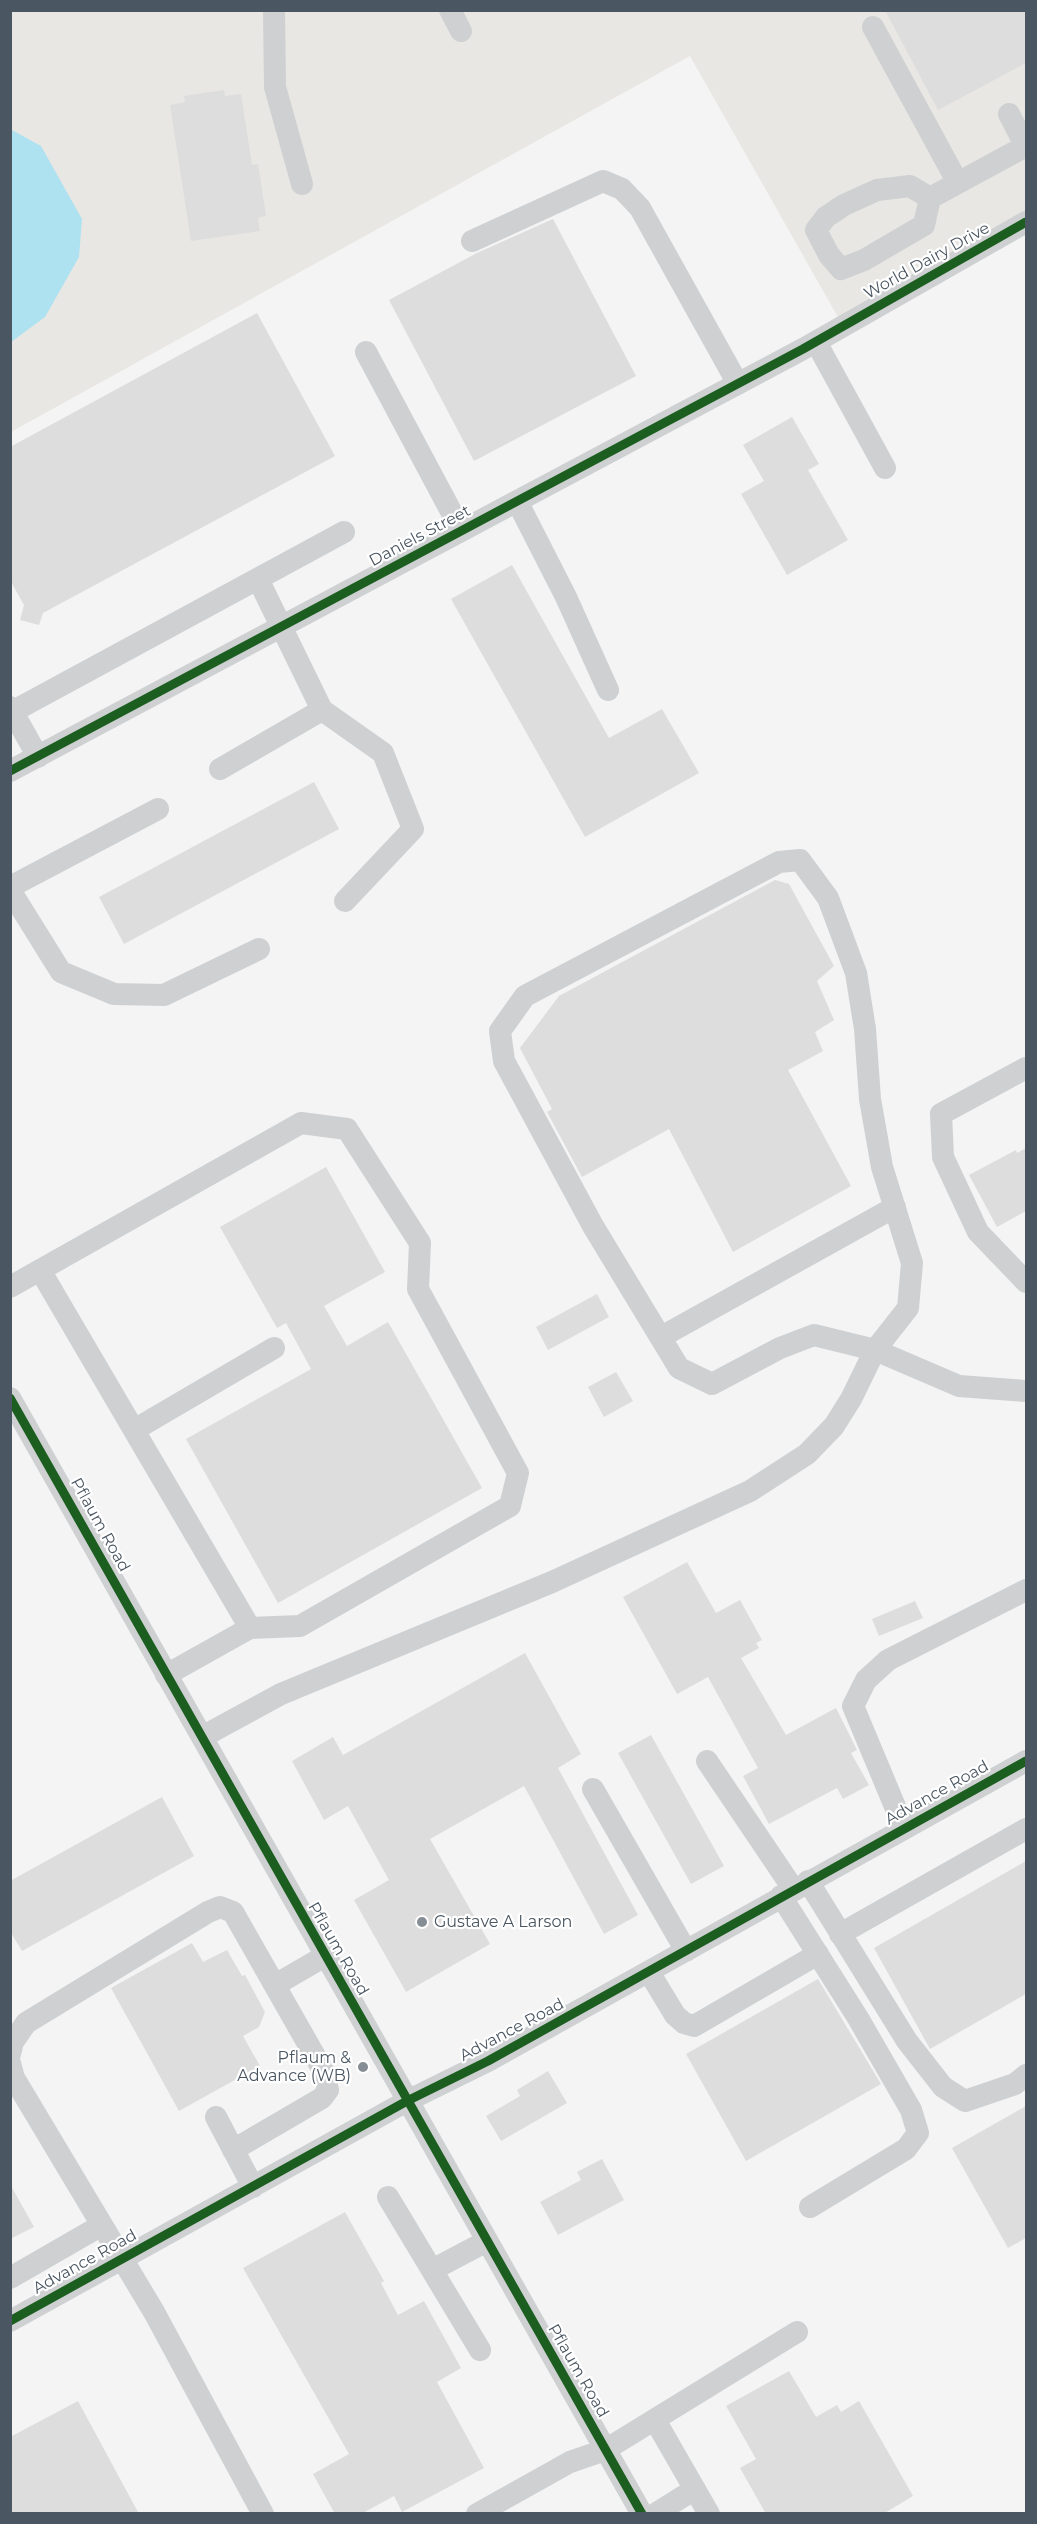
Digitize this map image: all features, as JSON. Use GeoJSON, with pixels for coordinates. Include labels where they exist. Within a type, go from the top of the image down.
{"type":"FeatureCollection","features":[{"type":"Feature","properties":{"kind":"street"},"geometry":{"type":"LineString","coordinates":[[274,10],[275,87],[302,184]]}},
{"type":"Feature","properties":{"kind":"street"},"geometry":{"type":"LineString","coordinates":[[450,10],[461,31]]}},
{"type":"Feature","properties":{"kind":"street"},"geometry":{"type":"LineString","coordinates":[[873,27],[958,183]]}},
{"type":"Feature","properties":{"kind":"street"},"geometry":{"type":"LineString","coordinates":[[930,198],[910,186],[877,190],[844,205],[826,217],[816,230],[829,255],[841,268],[864,260],[924,225],[930,198],[1026,146],[1009,114]]}},
{"type":"Feature","properties":{"kind":"street"},"geometry":{"type":"LineString","coordinates":[[472,241],[603,181],[622,189],[640,208],[738,384]]}},
{"type":"Feature","properties":{"kind":"street","name":"World Dairy Drive"},"geometry":{"type":"LineString","coordinates":[[843,326],[1026,222]]}},
{"type":"Feature","properties":{"kind":"street","name":"Daniels Street"},"geometry":{"type":"LineString","coordinates":[[10,771],[843,326]]}},
{"type":"Feature","properties":{"kind":"street"},"geometry":{"type":"LineString","coordinates":[[816,342],[885,468]]}},
{"type":"Feature","properties":{"kind":"street"},"geometry":{"type":"LineString","coordinates":[[366,352],[461,530]]}},
{"type":"Feature","properties":{"kind":"street"},"geometry":{"type":"LineString","coordinates":[[518,501],[566,597],[608,690]]}},
{"type":"Feature","properties":{"kind":"street"},"geometry":{"type":"LineString","coordinates":[[38,757],[11,711],[344,532]]}},
{"type":"Feature","properties":{"kind":"street"},"geometry":{"type":"LineString","coordinates":[[258,579],[322,710],[383,753],[413,829],[345,901]]}},
{"type":"Feature","properties":{"kind":"street"},"geometry":{"type":"LineString","coordinates":[[220,769],[322,710]]}},
{"type":"Feature","properties":{"kind":"street"},"geometry":{"type":"LineString","coordinates":[[158,809],[10,889],[61,972],[114,994],[164,995],[259,949]]}},
{"type":"Feature","properties":{"kind":"street"},"geometry":{"type":"LineString","coordinates":[[202,1737],[281,1694],[552,1582],[750,1491],[807,1454],[834,1426],[851,1399],[875,1350],[908,1308],[912,1263],[882,1167],[870,1099],[865,1029],[856,973],[828,898],[800,860],[779,862],[525,996],[500,1031],[504,1061],[593,1226],[679,1368],[712,1384],[780,1348],[814,1335],[875,1350],[959,1386],[1026,1391]]}},
{"type":"Feature","properties":{"kind":"street"},"geometry":{"type":"LineString","coordinates":[[1026,1068],[941,1114],[943,1157],[978,1232],[1026,1282]]}},
{"type":"Feature","properties":{"kind":"street"},"geometry":{"type":"LineString","coordinates":[[10,1287],[301,1123],[347,1129],[420,1243],[418,1289],[518,1473],[510,1506],[300,1626],[249,1628],[166,1675]]}},
{"type":"Feature","properties":{"kind":"street"},"geometry":{"type":"LineString","coordinates":[[661,1337],[895,1207]]}},
{"type":"Feature","properties":{"kind":"street"},"geometry":{"type":"LineString","coordinates":[[40,1270],[249,1628]]}},
{"type":"Feature","properties":{"kind":"street"},"geometry":{"type":"LineString","coordinates":[[134,1430],[274,1348]]}},
{"type":"Feature","properties":{"kind":"street","name":"Pflaum Road"},"geometry":{"type":"LineString","coordinates":[[10,1398],[642,2514]]}},
{"type":"Feature","properties":{"kind":"street"},"geometry":{"type":"LineString","coordinates":[[904,1828],[853,1706],[866,1680],[888,1660],[1026,1590]]}},
{"type":"Feature","properties":{"kind":"street"},"geometry":{"type":"LineString","coordinates":[[707,1761],[794,1889],[840,1934],[907,2041],[943,2087],[965,2101],[1015,2084],[1026,2075]]}},
{"type":"Feature","properties":{"kind":"street","name":"Advance Road"},"geometry":{"type":"LineString","coordinates":[[10,2321],[407,2101],[488,2061],[1026,1761]]}},
{"type":"Feature","properties":{"kind":"street"},"geometry":{"type":"LineString","coordinates":[[593,1789],[686,1951]]}},
{"type":"Feature","properties":{"kind":"street"},"geometry":{"type":"LineString","coordinates":[[840,1934],[1026,1829]]}},
{"type":"Feature","properties":{"kind":"street"},"geometry":{"type":"LineString","coordinates":[[794,1889],[818,1954],[911,2110],[918,2133],[906,2150],[810,2207]]}},
{"type":"Feature","properties":{"kind":"street"},"geometry":{"type":"LineString","coordinates":[[10,2054],[13,2042],[26,2022],[208,1912],[220,1907],[233,1912],[324,2072],[328,2090],[322,2098],[233,2150]]}},
{"type":"Feature","properties":{"kind":"street"},"geometry":{"type":"LineString","coordinates":[[649,1972],[675,2016],[684,2023],[694,2026],[818,1954]]}},
{"type":"Feature","properties":{"kind":"street"},"geometry":{"type":"LineString","coordinates":[[275,1985],[325,1956]]}},
{"type":"Feature","properties":{"kind":"street"},"geometry":{"type":"LineString","coordinates":[[10,2062],[14,2078],[154,2312],[263,2514]]}},
{"type":"Feature","properties":{"kind":"street"},"geometry":{"type":"LineString","coordinates":[[216,2117],[253,2187]]}},
{"type":"Feature","properties":{"kind":"street"},"geometry":{"type":"LineString","coordinates":[[388,2197],[480,2350]]}},
{"type":"Feature","properties":{"kind":"street"},"geometry":{"type":"LineString","coordinates":[[10,2278],[102,2225]]}},
{"type":"Feature","properties":{"kind":"street"},"geometry":{"type":"LineString","coordinates":[[432,2270],[487,2241]]}},
{"type":"Feature","properties":{"kind":"street"},"geometry":{"type":"LineString","coordinates":[[477,2514],[570,2462],[606,2450],[797,2332]]}},
{"type":"Feature","properties":{"kind":"street"},"geometry":{"type":"LineString","coordinates":[[655,2420],[709,2514]]}},
{"type":"Feature","properties":{"kind":"street"},"geometry":{"type":"LineString","coordinates":[[655,2514],[695,2489]]}},
{"type":"Feature","properties":{"kind":"shaded area"},"geometry":{"type":"Polygon","coordinates":[[[11,11],[1026,11],[1026,222],[843,326],[690,56],[11,432],[11,11]]]}},
{"type":"Feature","properties":{"kind":"water"},"geometry":{"type":"Polygon","coordinates":[[[10,129],[41,146],[82,219],[79,257],[45,317],[11,342],[10,129]]]}},
{"type":"Feature","properties":{"kind":"building"},"geometry":{"type":"Polygon","coordinates":[[[885,10],[1026,10],[1026,63],[938,110],[885,10]]]}},
{"type":"Feature","properties":{"kind":"building"},"geometry":{"type":"Polygon","coordinates":[[[224,90],[225,96],[241,94],[252,165],[258,164],[266,216],[258,218],[260,231],[191,241],[170,105],[185,102],[184,96],[224,90]]]}},
{"type":"Feature","properties":{"kind":"building"},"geometry":{"type":"Polygon","coordinates":[[[553,219],[636,376],[474,461],[389,300],[477,253],[553,219]]]}},
{"type":"Feature","properties":{"kind":"building"},"geometry":{"type":"Polygon","coordinates":[[[257,313],[335,456],[43,613],[39,625],[20,620],[24,605],[10,580],[10,447],[257,313]]]}},
{"type":"Feature","properties":{"kind":"building"},"geometry":{"type":"Polygon","coordinates":[[[792,417],[819,464],[808,470],[848,540],[787,575],[741,494],[764,481],[743,445],[792,417]]]}},
{"type":"Feature","properties":{"kind":"building"},"geometry":{"type":"Polygon","coordinates":[[[512,565],[609,738],[662,709],[699,773],[585,837],[451,599],[512,565]]]}},
{"type":"Feature","properties":{"kind":"building"},"geometry":{"type":"Polygon","coordinates":[[[314,782],[339,829],[124,944],[99,897],[314,782]]]}},
{"type":"Feature","properties":{"kind":"building"},"geometry":{"type":"Polygon","coordinates":[[[775,880],[789,884],[834,966],[817,981],[834,1020],[815,1032],[823,1051],[788,1070],[851,1186],[733,1252],[669,1129],[582,1177],[547,1112],[552,1109],[520,1048],[559,996],[775,880]]]}},
{"type":"Feature","properties":{"kind":"building"},"geometry":{"type":"Polygon","coordinates":[[[1026,1148],[1026,1211],[997,1227],[969,1175],[1016,1150],[1017,1153],[1026,1148]]]}},
{"type":"Feature","properties":{"kind":"building"},"geometry":{"type":"Polygon","coordinates":[[[326,1167],[385,1272],[324,1306],[347,1346],[388,1322],[482,1488],[278,1603],[186,1439],[311,1369],[286,1323],[277,1328],[220,1227],[326,1167]]]}},
{"type":"Feature","properties":{"kind":"building"},"geometry":{"type":"Polygon","coordinates":[[[597,1294],[609,1317],[548,1350],[536,1327],[597,1294]]]}},
{"type":"Feature","properties":{"kind":"building"},"geometry":{"type":"Polygon","coordinates":[[[616,1372],[633,1401],[604,1417],[588,1387],[616,1372]]]}},
{"type":"Feature","properties":{"kind":"building"},"geometry":{"type":"Polygon","coordinates":[[[687,1562],[716,1613],[740,1600],[762,1640],[756,1643],[759,1648],[741,1658],[786,1735],[836,1708],[857,1750],[851,1753],[869,1785],[843,1799],[837,1788],[769,1824],[743,1776],[758,1768],[708,1677],[677,1694],[623,1597],[687,1562]]]}},
{"type":"Feature","properties":{"kind":"building"},"geometry":{"type":"Polygon","coordinates":[[[915,1601],[923,1618],[879,1636],[872,1619],[915,1601]]]}},
{"type":"Feature","properties":{"kind":"building"},"geometry":{"type":"Polygon","coordinates":[[[525,1653],[581,1754],[558,1768],[638,1915],[604,1934],[524,1786],[430,1839],[490,1944],[406,1992],[354,1900],[389,1880],[348,1806],[324,1820],[292,1761],[333,1737],[343,1755],[525,1653]]]}},
{"type":"Feature","properties":{"kind":"building"},"geometry":{"type":"Polygon","coordinates":[[[651,1735],[724,1866],[691,1884],[618,1753],[651,1735]]]}},
{"type":"Feature","properties":{"kind":"building"},"geometry":{"type":"Polygon","coordinates":[[[162,1797],[194,1856],[22,1951],[10,1931],[10,1881],[162,1797]]]}},
{"type":"Feature","properties":{"kind":"building"},"geometry":{"type":"Polygon","coordinates":[[[1026,1861],[1026,1994],[930,2049],[874,1948],[1026,1861]]]}},
{"type":"Feature","properties":{"kind":"building"},"geometry":{"type":"Polygon","coordinates":[[[192,1943],[203,1962],[227,1950],[242,1976],[245,1975],[265,2012],[259,2027],[243,2036],[260,2066],[179,2111],[111,1988],[192,1943]]]}},
{"type":"Feature","properties":{"kind":"building"},"geometry":{"type":"Polygon","coordinates":[[[818,1979],[881,2084],[746,2161],[686,2054],[818,1979]]]}},
{"type":"Feature","properties":{"kind":"building"},"geometry":{"type":"Polygon","coordinates":[[[548,2071],[567,2103],[501,2141],[486,2116],[520,2096],[517,2090],[548,2071]]]}},
{"type":"Feature","properties":{"kind":"building"},"geometry":{"type":"Polygon","coordinates":[[[1026,2106],[1026,2238],[1008,2248],[952,2148],[1026,2106]]]}},
{"type":"Feature","properties":{"kind":"building"},"geometry":{"type":"Polygon","coordinates":[[[602,2159],[624,2200],[558,2235],[540,2202],[581,2180],[577,2172],[602,2159]]]}},
{"type":"Feature","properties":{"kind":"building"},"geometry":{"type":"Polygon","coordinates":[[[10,2184],[34,2227],[10,2239],[10,2184]]]}},
{"type":"Feature","properties":{"kind":"building"},"geometry":{"type":"Polygon","coordinates":[[[345,2212],[384,2281],[381,2283],[398,2315],[424,2301],[461,2368],[437,2382],[484,2468],[402,2512],[394,2496],[361,2514],[335,2514],[313,2474],[349,2454],[243,2268],[345,2212]]]}},
{"type":"Feature","properties":{"kind":"building"},"geometry":{"type":"Polygon","coordinates":[[[789,2371],[816,2417],[837,2405],[841,2412],[859,2401],[913,2496],[883,2514],[766,2514],[740,2468],[756,2459],[726,2406],[789,2371]]]}},
{"type":"Feature","properties":{"kind":"building"},"geometry":{"type":"Polygon","coordinates":[[[78,2401],[139,2514],[10,2514],[10,2437],[78,2401]]]}},
{"type":"Feature","properties":{"kind":"cycle path"},"geometry":{"type":"LineString","coordinates":[[10,771],[803,349],[1026,222]]}},
{"type":"Feature","properties":{"kind":"cycle path"},"geometry":{"type":"LineString","coordinates":[[10,1398],[642,2514]]}},
{"type":"Feature","properties":{"kind":"cycle path"},"geometry":{"type":"LineString","coordinates":[[10,2321],[407,2101],[488,2061],[1026,1761]]}},
{"type":"Feature","properties":{"kind":"place","name":"Gustave A Larson"},"geometry":{"type":"Point","coordinates":[422,1922]}},
{"type":"Feature","properties":{"kind":"place","name":"Pflaum & Advance (WB)"},"geometry":{"type":"Point","coordinates":[363,2067]}}]}
